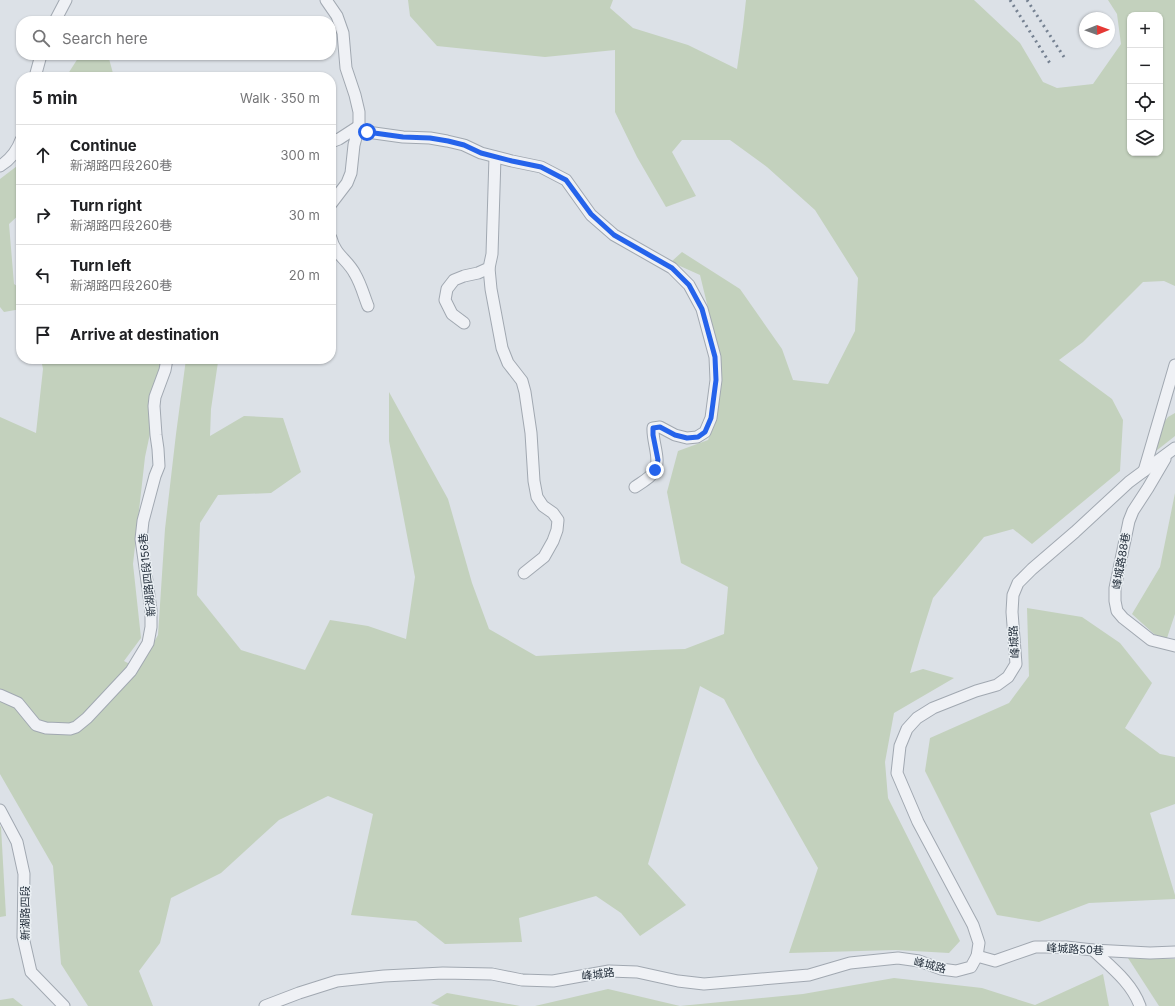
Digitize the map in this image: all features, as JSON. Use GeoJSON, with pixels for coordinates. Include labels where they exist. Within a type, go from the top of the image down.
{"type":"FeatureCollection","features":[{"type":"Feature","properties":{"kind":"street"},"geometry":{"type":"LineString","coordinates":[[58,16],[66,0]]}},
{"type":"Feature","properties":{"kind":"street"},"geometry":{"type":"LineString","coordinates":[[326,0],[337,16],[343,33],[346,68],[359,112],[359,126],[354,145],[351,174],[348,183],[336,198]]}},
{"type":"Feature","properties":{"kind":"street"},"geometry":{"type":"LineString","coordinates":[[36,72],[40,60]]}},
{"type":"Feature","properties":{"kind":"street"},"geometry":{"type":"LineString","coordinates":[[336,140],[359,126]]}},
{"type":"Feature","properties":{"kind":"street"},"geometry":{"type":"LineString","coordinates":[[359,126],[367,132],[448,141],[464,145],[481,153],[495,157],[541,167],[566,180],[591,214],[614,235],[672,268],[689,285],[702,309],[715,357],[716,380],[711,418],[705,432],[698,437],[687,438],[675,435],[660,427],[653,428],[658,460],[655,470],[650,476],[635,487]]}},
{"type":"Feature","properties":{"kind":"street"},"geometry":{"type":"LineString","coordinates":[[0,166],[6,162],[16,150]]}},
{"type":"Feature","properties":{"kind":"street"},"geometry":{"type":"LineString","coordinates":[[495,157],[492,254],[489,268],[491,289],[502,348],[508,363],[522,381],[525,392],[531,433],[534,481],[537,497],[543,506],[558,520],[558,530],[544,557],[524,574]]}},
{"type":"Feature","properties":{"kind":"street"},"geometry":{"type":"LineString","coordinates":[[336,251],[355,273],[368,306]]}},
{"type":"Feature","properties":{"kind":"street"},"geometry":{"type":"LineString","coordinates":[[464,323],[452,314],[445,300],[447,288],[454,280],[489,268]]}},
{"type":"Feature","properties":{"kind":"street","name":"新湖路四段156巷"},"geometry":{"type":"LineString","coordinates":[[0,695],[18,703],[36,724],[46,728],[70,729],[76,727],[87,718],[131,671],[148,643],[152,628],[151,610],[141,539],[143,521],[159,466],[154,406],[155,397],[165,364]]}},
{"type":"Feature","properties":{"kind":"street"},"geometry":{"type":"LineString","coordinates":[[1144,471],[1175,365]]}},
{"type":"Feature","properties":{"kind":"street","name":"峰城路"},"geometry":{"type":"LineString","coordinates":[[264,1006],[338,981],[384,976],[443,973],[492,974],[522,980],[553,981],[609,971],[638,972],[678,981],[704,984],[809,975],[850,963],[898,958],[919,961],[941,969],[956,971],[971,967],[977,956],[979,943],[973,924],[918,822],[897,773],[900,746],[906,729],[918,718],[933,708],[976,691],[997,685],[1008,677],[1016,664],[1012,612],[1014,595],[1018,583],[1032,568],[1129,482],[1172,450]]}},
{"type":"Feature","properties":{"kind":"street","name":"峰城路88巷"},"geometry":{"type":"LineString","coordinates":[[1172,450],[1133,511],[1129,521],[1115,588],[1115,601],[1117,611],[1123,618],[1151,640],[1175,646]]}},
{"type":"Feature","properties":{"kind":"street","name":"新湖路四段"},"geometry":{"type":"LineString","coordinates":[[0,810],[17,842],[24,874],[23,937],[31,972],[64,1006]]}},
{"type":"Feature","properties":{"kind":"street","name":"峰城路50巷"},"geometry":{"type":"LineString","coordinates":[[977,956],[995,961],[1035,947],[1066,947],[1150,953],[1175,952]]}},
{"type":"Feature","properties":{"kind":"street"},"geometry":{"type":"LineString","coordinates":[[1093,950],[1131,987],[1140,1006]]}},
{"type":"Feature","properties":{"kind":"green space"},"geometry":{"type":"Polygon","coordinates":[[[408,0],[613,0],[610,8],[633,28],[688,45],[737,69],[746,0],[974,0],[1020,43],[1043,82],[1057,88],[1093,84],[1121,44],[1117,14],[1108,0],[1175,0],[1175,286],[1164,281],[1143,282],[1083,342],[1059,360],[1112,399],[1123,420],[1120,471],[1032,544],[1013,529],[984,537],[933,598],[910,673],[923,669],[954,678],[894,713],[885,762],[888,798],[960,941],[949,953],[896,950],[789,953],[818,868],[724,699],[700,686],[648,864],[686,905],[640,936],[621,913],[596,896],[519,918],[522,942],[445,944],[416,921],[351,915],[373,814],[328,796],[279,820],[221,873],[171,898],[160,943],[139,971],[153,1006],[88,1006],[61,964],[53,866],[0,774],[0,417],[36,433],[43,369],[42,364],[165,364],[145,457],[133,564],[141,638],[124,661],[139,669],[158,635],[165,529],[185,364],[218,364],[211,409],[210,436],[244,416],[283,418],[301,472],[271,493],[218,495],[200,523],[197,595],[241,650],[305,670],[330,620],[368,626],[406,639],[415,577],[389,441],[389,392],[448,499],[472,583],[489,629],[536,656],[685,649],[724,634],[728,587],[681,563],[667,492],[678,451],[708,440],[715,424],[722,379],[717,345],[700,275],[671,262],[682,252],[740,289],[782,349],[793,380],[828,384],[855,331],[858,278],[815,210],[767,167],[730,140],[682,140],[672,152],[696,196],[666,207],[637,157],[615,112],[615,50],[545,57],[437,46],[410,16],[408,0]]]}},
{"type":"Feature","properties":{"kind":"green space"},"geometry":{"type":"Polygon","coordinates":[[[77,60],[109,60],[113,72],[69,72],[77,60]]]}},
{"type":"Feature","properties":{"kind":"green space"},"geometry":{"type":"Polygon","coordinates":[[[16,167],[16,218],[9,224],[14,284],[16,285],[16,310],[4,312],[0,307],[0,179],[16,167]]]}},
{"type":"Feature","properties":{"kind":"green space"},"geometry":{"type":"Polygon","coordinates":[[[1175,413],[1175,436],[1156,451],[1146,446],[1168,417],[1175,413]]]}},
{"type":"Feature","properties":{"kind":"green space"},"geometry":{"type":"Polygon","coordinates":[[[1175,493],[1175,614],[1165,644],[1132,614],[1160,567],[1175,493]]]}},
{"type":"Feature","properties":{"kind":"green space"},"geometry":{"type":"Polygon","coordinates":[[[1027,608],[1082,617],[1120,643],[1152,683],[1125,728],[1160,754],[1175,757],[1175,804],[1150,813],[1175,899],[1089,903],[1039,922],[997,915],[925,771],[930,738],[1009,703],[1029,676],[1027,608]]]}},
{"type":"Feature","properties":{"kind":"green space"},"geometry":{"type":"Polygon","coordinates":[[[0,826],[6,916],[0,917],[0,826]]]}},
{"type":"Feature","properties":{"kind":"green space"},"geometry":{"type":"Polygon","coordinates":[[[1128,958],[1175,959],[1175,1006],[1159,1006],[1128,958]]]}},
{"type":"Feature","properties":{"kind":"green space"},"geometry":{"type":"Polygon","coordinates":[[[1103,974],[1109,1006],[680,1006],[803,994],[894,978],[982,988],[1035,1005],[1103,974]]]}},
{"type":"Feature","properties":{"kind":"green space"},"geometry":{"type":"Polygon","coordinates":[[[608,989],[680,1006],[535,1006],[608,989]]]}},
{"type":"Feature","properties":{"kind":"green space"},"geometry":{"type":"Polygon","coordinates":[[[447,993],[520,1006],[440,1006],[431,1003],[447,993]]]}},
{"type":"Feature","properties":{"kind":"green space"},"geometry":{"type":"Polygon","coordinates":[[[13,998],[23,1006],[0,1006],[0,1000],[13,998]]]}},
{"type":"Feature","properties":{"kind":"railway"},"geometry":{"type":"LineString","coordinates":[[1010,0],[1051,65]]}},
{"type":"Feature","properties":{"kind":"railway"},"geometry":{"type":"LineString","coordinates":[[1027,0],[1064,57]]}},
{"type":"Feature","properties":{"kind":"route"},"geometry":{"type":"LineString","coordinates":[[367,132],[448,141],[464,145],[481,153],[541,167],[566,180],[591,214],[614,235],[672,268],[689,285],[702,309],[715,357],[716,380],[711,418],[705,432],[698,437],[687,438],[675,435],[660,427],[653,428],[658,460],[655,470]]}}]}
